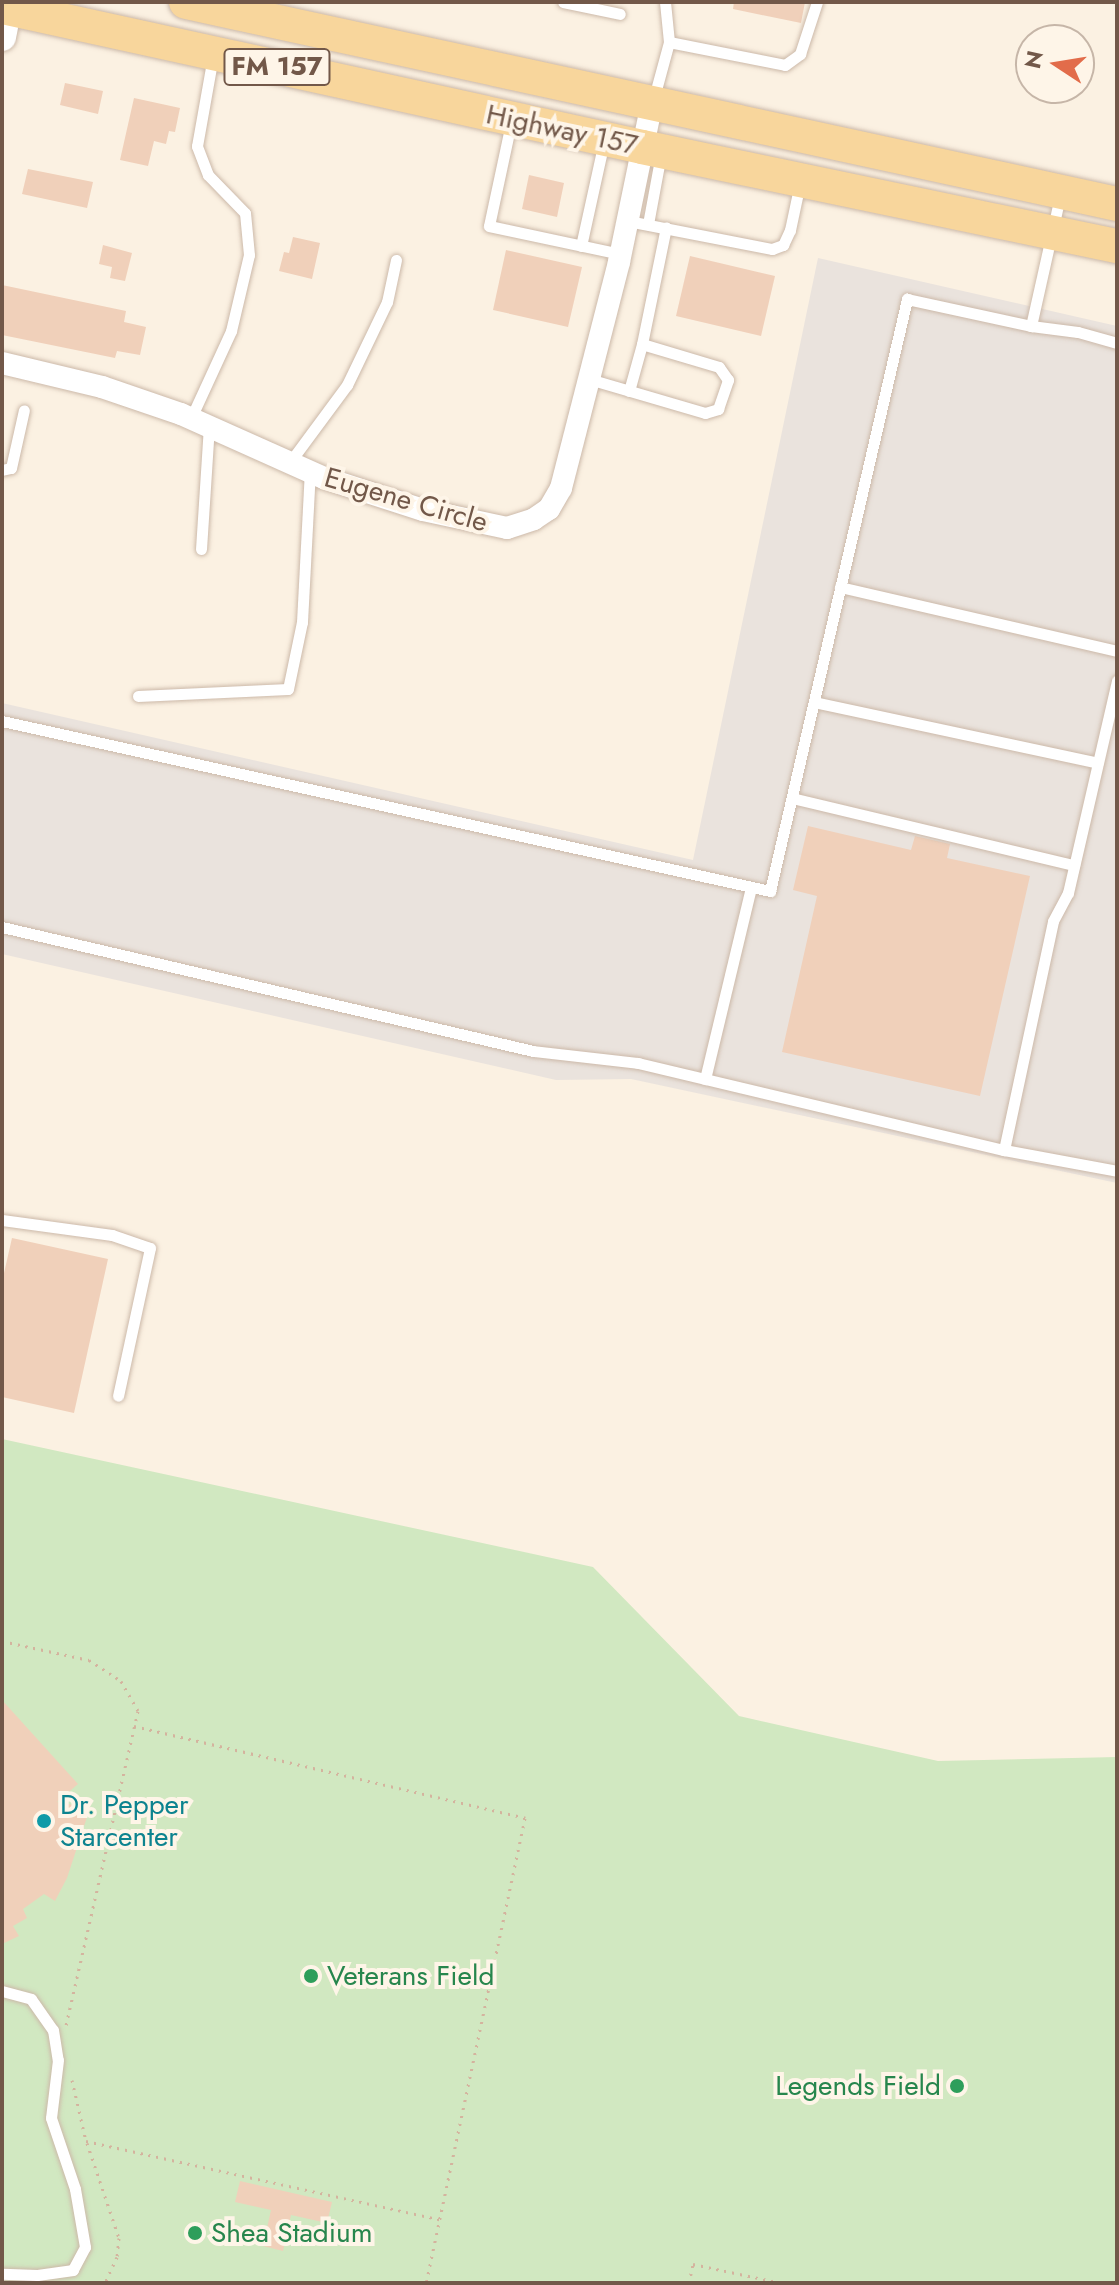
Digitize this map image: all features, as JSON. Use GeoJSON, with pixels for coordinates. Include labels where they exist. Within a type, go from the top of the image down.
{"type":"FeatureCollection","features":[{"type":"Feature","properties":{"kind":"main road","name":"Highway 157"},"geometry":{"type":"LineString","coordinates":[[186,2],[1117,204]]}},
{"type":"Feature","properties":{"kind":"main road","name":"Highway 157"},"geometry":{"type":"LineString","coordinates":[[5,13],[214,53],[1117,246]]}},
{"type":"Feature","properties":{"kind":"street","name":"Eugene Circle"},"geometry":{"type":"LineString","coordinates":[[2,363],[102,387],[200,422],[300,467],[423,510],[507,528],[549,509],[561,488],[621,254],[638,222],[652,149],[652,102]]}},
{"type":"Feature","properties":{"kind":"lane"},"geometry":{"type":"LineString","coordinates":[[563,2],[620,14]]}},
{"type":"Feature","properties":{"kind":"lane"},"geometry":{"type":"LineString","coordinates":[[652,102],[669,42],[665,2]]}},
{"type":"Feature","properties":{"kind":"lane"},"geometry":{"type":"LineString","coordinates":[[669,42],[785,65],[800,54],[817,2]]}},
{"type":"Feature","properties":{"kind":"lane"},"geometry":{"type":"LineString","coordinates":[[201,549],[200,422],[231,331],[249,255],[245,213],[208,175],[197,146],[214,53]]}},
{"type":"Feature","properties":{"kind":"lane"},"geometry":{"type":"LineString","coordinates":[[512,119],[489,226],[621,254]]}},
{"type":"Feature","properties":{"kind":"lane"},"geometry":{"type":"LineString","coordinates":[[581,246],[605,139]]}},
{"type":"Feature","properties":{"kind":"lane"},"geometry":{"type":"LineString","coordinates":[[638,222],[772,249],[783,245],[790,230],[801,180]]}},
{"type":"Feature","properties":{"kind":"lane"},"geometry":{"type":"LineString","coordinates":[[1031,326],[1061,192]]}},
{"type":"Feature","properties":{"kind":"lane"},"geometry":{"type":"LineString","coordinates":[[629,391],[666,227]]}},
{"type":"Feature","properties":{"kind":"lane"},"geometry":{"type":"LineString","coordinates":[[138,696],[288,689],[302,622],[300,467],[347,385],[387,302],[396,260]]}},
{"type":"Feature","properties":{"kind":"lane"},"geometry":{"type":"LineString","coordinates":[[2,721],[770,891],[907,299],[1031,326],[1078,332],[1117,343]]}},
{"type":"Feature","properties":{"kind":"lane"},"geometry":{"type":"LineString","coordinates":[[589,379],[705,413],[718,409],[728,380],[719,367],[642,344]]}},
{"type":"Feature","properties":{"kind":"lane"},"geometry":{"type":"LineString","coordinates":[[2,470],[11,468],[24,410]]}},
{"type":"Feature","properties":{"kind":"lane"},"geometry":{"type":"LineString","coordinates":[[840,587],[1117,651]]}},
{"type":"Feature","properties":{"kind":"lane"},"geometry":{"type":"LineString","coordinates":[[1004,1150],[1053,921],[1068,893],[1117,681]]}},
{"type":"Feature","properties":{"kind":"lane"},"geometry":{"type":"LineString","coordinates":[[814,702],[1098,763]]}},
{"type":"Feature","properties":{"kind":"lane"},"geometry":{"type":"LineString","coordinates":[[792,798],[1074,865]]}},
{"type":"Feature","properties":{"kind":"lane"},"geometry":{"type":"LineString","coordinates":[[705,1079],[751,887]]}},
{"type":"Feature","properties":{"kind":"lane"},"geometry":{"type":"LineString","coordinates":[[2,927],[533,1051],[638,1063],[1004,1150],[1117,1171]]}},
{"type":"Feature","properties":{"kind":"lane"},"geometry":{"type":"LineString","coordinates":[[2,1220],[112,1235],[150,1248],[118,1396]]}},
{"type":"Feature","properties":{"kind":"lane"},"geometry":{"type":"LineString","coordinates":[[2,1991],[31,1999],[53,2030],[58,2060],[51,2118],[75,2189],[85,2247],[73,2270],[37,2275],[2,2274]]}},
{"type":"Feature","properties":{"kind":"path"},"geometry":{"type":"LineString","coordinates":[[2,1641],[89,1660],[121,1681],[138,1711],[58,2060]]}},
{"type":"Feature","properties":{"kind":"path"},"geometry":{"type":"LineString","coordinates":[[134,1726],[525,1818],[426,2283]]}},
{"type":"Feature","properties":{"kind":"path"},"geometry":{"type":"LineString","coordinates":[[66,2025],[67,2040]]}},
{"type":"Feature","properties":{"kind":"path"},"geometry":{"type":"LineString","coordinates":[[70,2071],[86,2141],[119,2238],[117,2257],[105,2283]]}},
{"type":"Feature","properties":{"kind":"path"},"geometry":{"type":"LineString","coordinates":[[86,2141],[439,2219]]}},
{"type":"Feature","properties":{"kind":"path"},"geometry":{"type":"LineString","coordinates":[[689,2283],[693,2264],[782,2283]]}},
{"type":"Feature","properties":{"kind":"shaded area"},"geometry":{"type":"Polygon","coordinates":[[[818,258],[1117,326],[1117,1183],[631,1079],[556,1080],[2,954],[2,703],[693,860],[818,258]]]}},
{"type":"Feature","properties":{"kind":"green space"},"geometry":{"type":"Polygon","coordinates":[[[2,1439],[593,1567],[739,1716],[938,1761],[1117,1757],[1117,2283],[2,2283],[2,1439]]]}},
{"type":"Feature","properties":{"kind":"building"},"geometry":{"type":"Polygon","coordinates":[[[734,2],[805,2],[801,23],[733,9],[734,2]]]}},
{"type":"Feature","properties":{"kind":"building"},"geometry":{"type":"Polygon","coordinates":[[[65,83],[103,91],[98,114],[60,105],[65,83]]]}},
{"type":"Feature","properties":{"kind":"building"},"geometry":{"type":"Polygon","coordinates":[[[134,98],[180,108],[175,132],[169,131],[166,144],[154,141],[148,166],[120,160],[134,98]]]}},
{"type":"Feature","properties":{"kind":"building"},"geometry":{"type":"Polygon","coordinates":[[[28,169],[93,182],[87,208],[22,194],[28,169]]]}},
{"type":"Feature","properties":{"kind":"building"},"geometry":{"type":"Polygon","coordinates":[[[529,175],[564,183],[557,217],[522,209],[529,175]]]}},
{"type":"Feature","properties":{"kind":"building"},"geometry":{"type":"Polygon","coordinates":[[[293,237],[320,243],[312,279],[279,271],[284,252],[289,253],[293,237]]]}},
{"type":"Feature","properties":{"kind":"building"},"geometry":{"type":"Polygon","coordinates":[[[103,245],[132,253],[125,281],[110,278],[112,267],[99,264],[103,245]]]}},
{"type":"Feature","properties":{"kind":"building"},"geometry":{"type":"Polygon","coordinates":[[[506,250],[582,267],[568,327],[493,310],[506,250]]]}},
{"type":"Feature","properties":{"kind":"building"},"geometry":{"type":"Polygon","coordinates":[[[690,256],[775,276],[761,336],[676,316],[690,256]]]}},
{"type":"Feature","properties":{"kind":"building"},"geometry":{"type":"Polygon","coordinates":[[[2,285],[126,311],[124,322],[146,327],[140,355],[117,351],[115,358],[2,335],[2,285]]]}},
{"type":"Feature","properties":{"kind":"building"},"geometry":{"type":"Polygon","coordinates":[[[808,826],[911,850],[915,836],[950,844],[947,858],[1030,876],[980,1096],[782,1052],[817,896],[793,890],[808,826]]]}},
{"type":"Feature","properties":{"kind":"building"},"geometry":{"type":"Polygon","coordinates":[[[12,1238],[108,1259],[74,1413],[2,1397],[2,1282],[12,1238]]]}},
{"type":"Feature","properties":{"kind":"building","name":"Dr. Pepper Starcenter"},"geometry":{"type":"Polygon","coordinates":[[[2,1700],[78,1784],[57,1802],[90,1808],[67,1878],[55,1901],[44,1894],[23,1909],[27,1918],[13,1926],[19,1936],[2,1944],[2,1700]]]}},
{"type":"Feature","properties":{"kind":"building"},"geometry":{"type":"Polygon","coordinates":[[[240,2181],[332,2202],[327,2223],[291,2215],[283,2251],[263,2246],[271,2210],[235,2202],[240,2181]]]}},
{"type":"Feature","properties":{"kind":"place","name":"Dr. Pepper Starcenter"},"geometry":{"type":"Point","coordinates":[44,1821]}},
{"type":"Feature","properties":{"kind":"place","name":"Veterans Field"},"geometry":{"type":"Point","coordinates":[311,1976]}},
{"type":"Feature","properties":{"kind":"place","name":"Legends Field"},"geometry":{"type":"Point","coordinates":[957,2086]}},
{"type":"Feature","properties":{"kind":"place","name":"Shea Stadium"},"geometry":{"type":"Point","coordinates":[195,2233]}}]}
